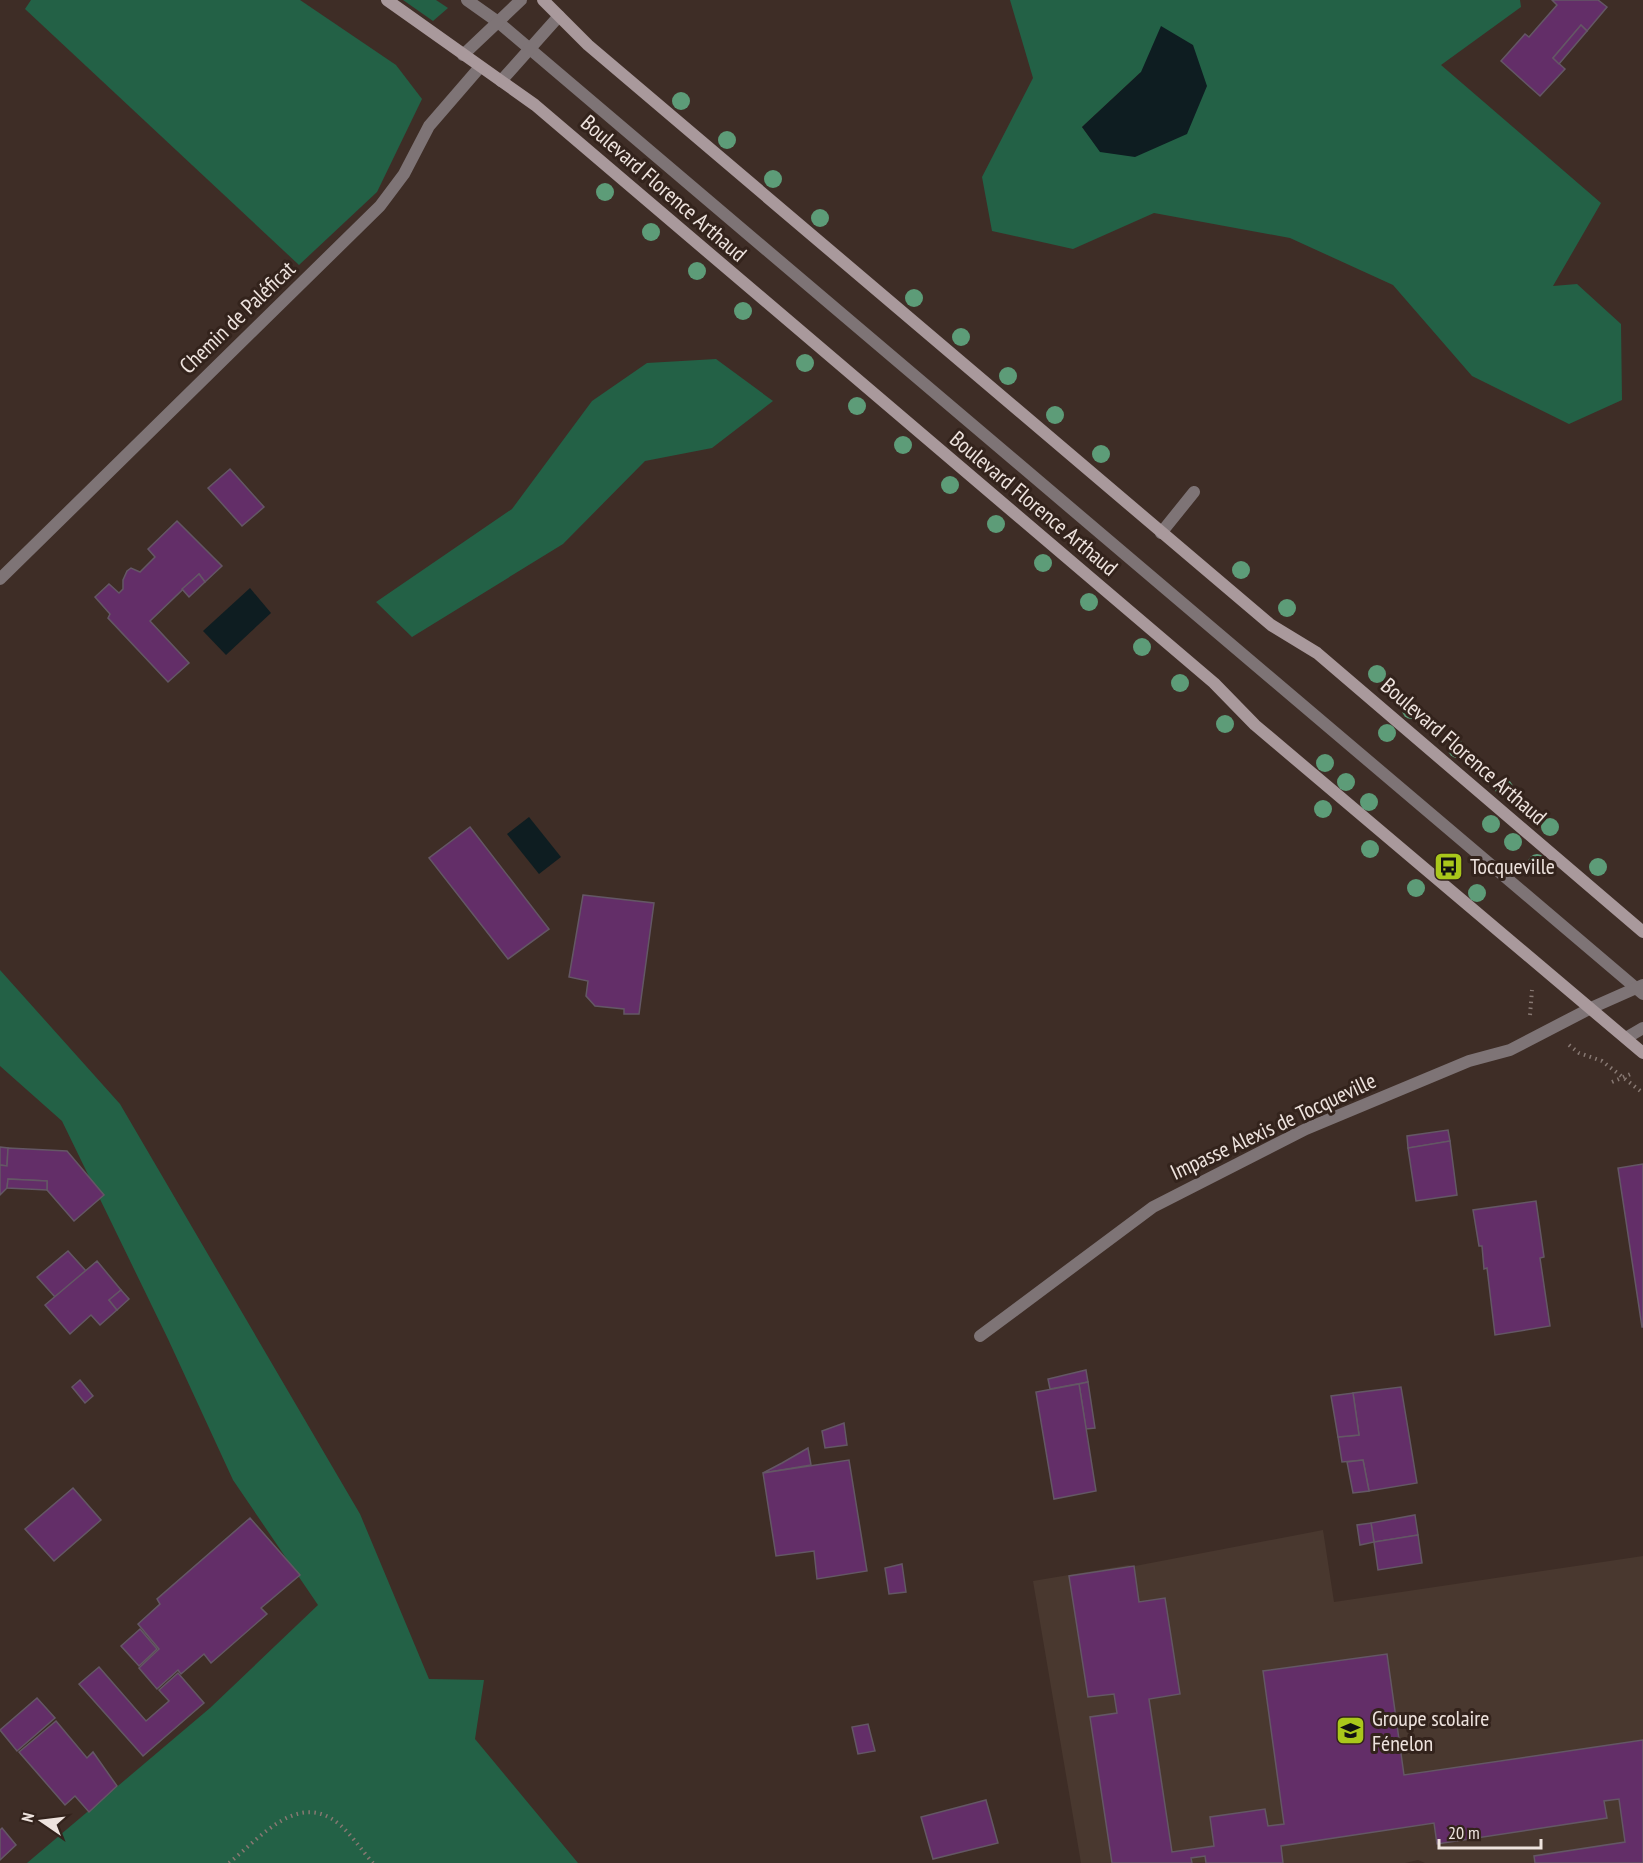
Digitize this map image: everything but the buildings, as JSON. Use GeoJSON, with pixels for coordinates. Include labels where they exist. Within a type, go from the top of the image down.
{"type":"FeatureCollection","features":[{"type":"Feature","properties":{"kind":"street","name":"Boulevard Florence Arthaud"},"geometry":{"type":"LineString","coordinates":[[387,0],[544,113],[1214,683],[1255,725],[1643,1053]]}},
{"type":"Feature","properties":{"kind":"street","name":"Boulevard Florence Arthaud"},"geometry":{"type":"LineString","coordinates":[[467,0],[498,22],[1641,989]]}},
{"type":"Feature","properties":{"kind":"street"},"geometry":{"type":"LineString","coordinates":[[463,56],[521,0]]}},
{"type":"Feature","properties":{"kind":"street","name":"Boulevard Florence Arthaud"},"geometry":{"type":"LineString","coordinates":[[549,2],[559,16],[588,45],[1161,533],[1270,625],[1317,653],[1643,932]]}},
{"type":"Feature","properties":{"kind":"street"},"geometry":{"type":"LineString","coordinates":[[501,81],[559,16]]}},
{"type":"Feature","properties":{"kind":"street","name":"Chemin de Paléficat"},"geometry":{"type":"LineString","coordinates":[[0,579],[380,206],[404,174],[429,126],[480,67]]}},
{"type":"Feature","properties":{"kind":"street"},"geometry":{"type":"LineString","coordinates":[[1161,533],[1194,492]]}},
{"type":"Feature","properties":{"kind":"street","name":"Impasse Alexis de Tocqueville"},"geometry":{"type":"LineString","coordinates":[[980,1336],[1153,1207],[1306,1129],[1469,1061],[1510,1050],[1591,1008],[1641,989]]}},
{"type":"Feature","properties":{"kind":"street"},"geometry":{"type":"LineString","coordinates":[[1626,1038],[1643,1028]]}},
{"type":"Feature","properties":{"kind":"path"},"geometry":{"type":"LineString","coordinates":[[1570,1046],[1579,1053],[1602,1061],[1643,1093]]}},
{"type":"Feature","properties":{"kind":"path"},"geometry":{"type":"LineString","coordinates":[[1611,1082],[1643,1069]]}},
{"type":"Feature","properties":{"kind":"path"},"geometry":{"type":"LineString","coordinates":[[229,1863],[286,1816],[312,1811],[338,1823],[373,1863]]}},
{"type":"Feature","properties":{"kind":"shaded area"},"geometry":{"type":"Polygon","coordinates":[[[1161,26],[1193,45],[1207,86],[1187,134],[1135,157],[1100,152],[1082,127],[1141,72],[1161,26]]]}},
{"type":"Feature","properties":{"kind":"shaded area"},"geometry":{"type":"Polygon","coordinates":[[[250,588],[271,613],[226,655],[203,631],[250,588]]]}},
{"type":"Feature","properties":{"kind":"shaded area"},"geometry":{"type":"Polygon","coordinates":[[[529,817],[561,857],[539,874],[507,834],[529,817]]]}},
{"type":"Feature","properties":{"kind":"shaded area","name":"Groupe scolaire Fénelon"},"geometry":{"type":"Polygon","coordinates":[[[1323,1530],[1334,1602],[1643,1556],[1643,1863],[1425,1863],[1418,1860],[1405,1863],[1081,1863],[1033,1581],[1128,1565],[1135,1566],[1323,1530]]]}},
{"type":"Feature","properties":{"kind":"green space"},"geometry":{"type":"Polygon","coordinates":[[[31,0],[300,0],[396,65],[422,99],[377,192],[299,265],[25,9],[31,0]]]}},
{"type":"Feature","properties":{"kind":"green space"},"geometry":{"type":"Polygon","coordinates":[[[403,0],[436,0],[448,8],[433,21],[403,0]]]}},
{"type":"Feature","properties":{"kind":"green space"},"geometry":{"type":"Polygon","coordinates":[[[1010,0],[1520,0],[1521,7],[1441,65],[1601,203],[1553,286],[1577,284],[1621,324],[1622,400],[1569,424],[1472,376],[1393,285],[1290,238],[1154,213],[1073,249],[992,231],[982,177],[1033,78],[1010,0]],[[1141,72],[1082,127],[1101,152],[1141,72]]]}},
{"type":"Feature","properties":{"kind":"green space"},"geometry":{"type":"Polygon","coordinates":[[[716,359],[773,401],[712,448],[645,461],[563,544],[412,637],[376,602],[512,509],[592,401],[647,363],[716,359]]]}},
{"type":"Feature","properties":{"kind":"green space"},"geometry":{"type":"Polygon","coordinates":[[[0,970],[120,1104],[360,1514],[429,1679],[484,1680],[475,1739],[578,1863],[27,1863],[210,1708],[318,1605],[233,1480],[168,1339],[62,1121],[0,1066],[0,970]]]}},
{"type":"Feature","properties":{"kind":"place","name":"Tocqueville"},"geometry":{"type":"Point","coordinates":[1449,866]}},
{"type":"Feature","properties":{"kind":"place","name":"Groupe scolaire Fénelon"},"geometry":{"type":"Point","coordinates":[1351,1731]}}]}
